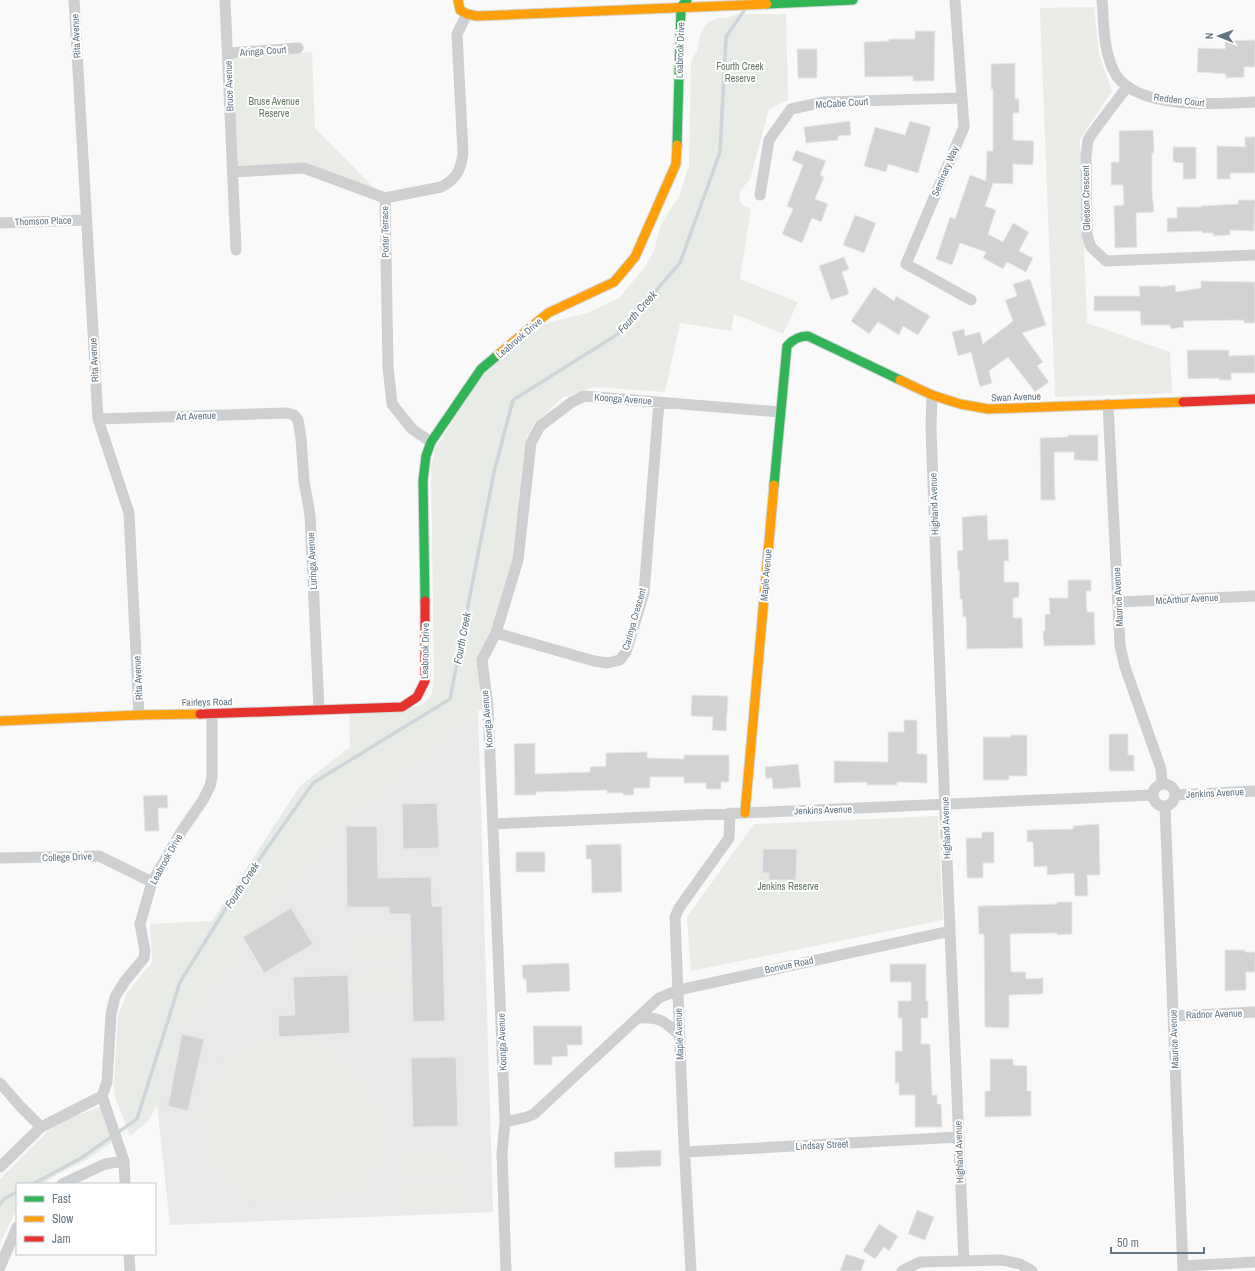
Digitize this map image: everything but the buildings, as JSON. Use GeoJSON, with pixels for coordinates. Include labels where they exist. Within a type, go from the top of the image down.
{"type":"FeatureCollection","features":[{"type":"Feature","properties":{"kind":"street","name":"Rita Avenue"},"geometry":{"type":"LineString","coordinates":[[74,0],[98,419],[130,513],[139,714]]}},
{"type":"Feature","properties":{"kind":"street","name":"Bruce Avenue"},"geometry":{"type":"LineString","coordinates":[[225,0],[236,250]]}},
{"type":"Feature","properties":{"kind":"street"},"geometry":{"type":"LineString","coordinates":[[458,0],[460,10],[467,14],[477,16],[684,3],[853,0]]}},
{"type":"Feature","properties":{"kind":"street","name":"Seminary Way"},"geometry":{"type":"LineString","coordinates":[[955,0],[964,127],[906,264],[971,300]]}},
{"type":"Feature","properties":{"kind":"street","name":"Redden Court"},"geometry":{"type":"LineString","coordinates":[[1102,0],[1105,41],[1110,62],[1116,75],[1127,87],[1144,96],[1196,104],[1255,102]]}},
{"type":"Feature","properties":{"kind":"street","name":"Leabrook Drive"},"geometry":{"type":"LineString","coordinates":[[413,702],[421,694],[425,681],[423,465],[425,454],[431,442],[481,369],[548,313],[614,282],[635,257],[676,164],[684,3]]}},
{"type":"Feature","properties":{"kind":"street","name":"Porter Terrace"},"geometry":{"type":"LineString","coordinates":[[431,442],[412,429],[392,404],[388,366],[385,198],[441,187],[452,179],[461,165],[463,152],[457,34],[467,14]]}},
{"type":"Feature","properties":{"kind":"street","name":"Aringa Court"},"geometry":{"type":"LineString","coordinates":[[228,53],[298,48]]}},
{"type":"Feature","properties":{"kind":"street","name":"Gleeson Crescent"},"geometry":{"type":"LineString","coordinates":[[1127,87],[1088,140],[1086,156],[1087,234],[1091,247],[1106,261],[1255,255]]}},
{"type":"Feature","properties":{"kind":"street","name":"McCabe Court"},"geometry":{"type":"LineString","coordinates":[[760,195],[769,140],[791,109],[824,102],[962,98]]}},
{"type":"Feature","properties":{"kind":"street"},"geometry":{"type":"LineString","coordinates":[[233,172],[304,168],[385,198]]}},
{"type":"Feature","properties":{"kind":"street","name":"Thomson Place"},"geometry":{"type":"LineString","coordinates":[[0,223],[86,220]]}},
{"type":"Feature","properties":{"kind":"street","name":"Swan Avenue"},"geometry":{"type":"LineString","coordinates":[[792,339],[800,336],[808,336],[932,395],[960,404],[988,409],[1255,399]]}},
{"type":"Feature","properties":{"kind":"street","name":"Maple Avenue"},"geometry":{"type":"LineString","coordinates":[[745,813],[780,412],[787,346],[792,339]]}},
{"type":"Feature","properties":{"kind":"street","name":"Highland Avenue"},"geometry":{"type":"LineString","coordinates":[[932,395],[931,428],[964,1261]]}},
{"type":"Feature","properties":{"kind":"street","name":"Koonga Avenue"},"geometry":{"type":"LineString","coordinates":[[506,1271],[502,1153],[505,1122],[488,707],[482,660],[496,633],[518,560],[531,442],[540,426],[572,402],[584,396],[780,412]]}},
{"type":"Feature","properties":{"kind":"street","name":"Carinya Crescent"},"geometry":{"type":"LineString","coordinates":[[496,633],[594,661],[608,663],[620,660],[626,652],[644,593],[659,402]]}},
{"type":"Feature","properties":{"kind":"street","name":"Maurice Avenue"},"geometry":{"type":"LineString","coordinates":[[1108,404],[1120,646],[1125,667],[1161,769],[1162,783]]}},
{"type":"Feature","properties":{"kind":"street","name":"Art Avenue"},"geometry":{"type":"LineString","coordinates":[[98,419],[287,413],[294,415]]}},
{"type":"Feature","properties":{"kind":"street","name":"Luringa Avenue"},"geometry":{"type":"LineString","coordinates":[[294,415],[298,420],[304,481],[310,514],[319,709]]}},
{"type":"Feature","properties":{"kind":"street","name":"McArthur Avenue"},"geometry":{"type":"LineString","coordinates":[[1119,602],[1255,596]]}},
{"type":"Feature","properties":{"kind":"street","name":"Fairleys Road"},"geometry":{"type":"LineString","coordinates":[[0,721],[139,714],[212,714],[402,707],[413,702]]}},
{"type":"Feature","properties":{"kind":"street","name":"Leabrook Drive"},"geometry":{"type":"LineString","coordinates":[[102,1096],[107,1082],[111,1014],[115,998],[125,981],[144,958],[145,951],[140,924],[152,882],[181,832],[203,800],[210,786],[212,777],[212,714]]}},
{"type":"Feature","properties":{"kind":"street"},"geometry":{"type":"LineString","coordinates":[[1162,783],[1173,787],[1176,795],[1171,804],[1165,806],[1159,805],[1154,801],[1153,795],[1154,790],[1162,783]]}},
{"type":"Feature","properties":{"kind":"street","name":"Jenkins Avenue"},"geometry":{"type":"LineString","coordinates":[[1176,795],[1255,791]]}},
{"type":"Feature","properties":{"kind":"street","name":"Jenkins Avenue"},"geometry":{"type":"LineString","coordinates":[[493,824],[1153,795]]}},
{"type":"Feature","properties":{"kind":"street","name":"Maurice Avenue"},"geometry":{"type":"LineString","coordinates":[[1165,806],[1183,1268]]}},
{"type":"Feature","properties":{"kind":"street","name":"Maple Avenue"},"geometry":{"type":"LineString","coordinates":[[691,1271],[684,1152],[675,916],[679,908],[722,850],[729,838],[730,813]]}},
{"type":"Feature","properties":{"kind":"street","name":"College Drive"},"geometry":{"type":"LineString","coordinates":[[0,858],[99,856],[152,882]]}},
{"type":"Feature","properties":{"kind":"street","name":"Bonvue Road"},"geometry":{"type":"LineString","coordinates":[[505,1122],[534,1114],[659,998],[678,990],[950,931]]}},
{"type":"Feature","properties":{"kind":"street","name":"Radnor Avenue"},"geometry":{"type":"LineString","coordinates":[[1173,1016],[1255,1012]]}},
{"type":"Feature","properties":{"kind":"street"},"geometry":{"type":"LineString","coordinates":[[637,1018],[650,1018],[667,1023],[679,1035]]}},
{"type":"Feature","properties":{"kind":"street"},"geometry":{"type":"LineString","coordinates":[[0,1083],[41,1127]]}},
{"type":"Feature","properties":{"kind":"street"},"geometry":{"type":"LineString","coordinates":[[0,1167],[41,1127],[102,1096],[124,1160],[125,1183]]}},
{"type":"Feature","properties":{"kind":"street","name":"Lindsay Street"},"geometry":{"type":"LineString","coordinates":[[684,1152],[959,1137]]}},
{"type":"Feature","properties":{"kind":"street"},"geometry":{"type":"LineString","coordinates":[[64,1183],[105,1164],[124,1160]]}},
{"type":"Feature","properties":{"kind":"street"},"geometry":{"type":"LineString","coordinates":[[0,1267],[16,1229]]}},
{"type":"Feature","properties":{"kind":"street"},"geometry":{"type":"LineString","coordinates":[[129,1255],[130,1271]]}},
{"type":"Feature","properties":{"kind":"street"},"geometry":{"type":"LineString","coordinates":[[902,1271],[920,1262],[1002,1260],[1020,1264],[1032,1271]]}},
{"type":"Feature","properties":{"kind":"street"},"geometry":{"type":"LineString","coordinates":[[1183,1268],[1255,1262]]}},
{"type":"Feature","properties":{"kind":"shaded area"},"geometry":{"type":"Polygon","coordinates":[[[478,711],[493,1212],[170,1225],[157,1105],[175,1033],[229,973],[242,941],[348,821],[478,711]]]}},
{"type":"Feature","properties":{"kind":"green space"},"geometry":{"type":"Polygon","coordinates":[[[1094,7],[1099,54],[1112,91],[1080,139],[1087,323],[1170,352],[1172,393],[1055,397],[1040,8],[1094,7]]]}},
{"type":"Feature","properties":{"kind":"green space","name":"Fourth Creek Reserve"},"geometry":{"type":"Polygon","coordinates":[[[738,14],[786,14],[788,100],[769,109],[750,179],[739,195],[740,201],[743,205],[751,209],[740,279],[798,302],[783,334],[734,314],[731,331],[680,323],[665,392],[594,387],[562,398],[534,424],[526,439],[518,560],[482,661],[488,707],[478,711],[348,821],[242,941],[229,973],[175,1033],[157,1105],[148,1121],[130,1136],[115,1097],[114,1084],[118,1016],[127,993],[150,966],[152,960],[150,924],[212,921],[300,786],[350,747],[349,710],[418,706],[427,701],[431,696],[434,679],[431,467],[435,449],[484,371],[531,332],[550,322],[587,313],[619,298],[645,267],[654,250],[661,225],[679,197],[689,165],[691,61],[697,51],[701,32],[707,23],[717,18],[727,18],[738,14]]]}},
{"type":"Feature","properties":{"kind":"green space","name":"Bruse Avenue Reserve"},"geometry":{"type":"Polygon","coordinates":[[[312,52],[315,128],[377,191],[303,163],[236,168],[231,57],[312,52]]]}},
{"type":"Feature","properties":{"kind":"green space","name":"Jenkins Reserve"},"geometry":{"type":"Polygon","coordinates":[[[938,816],[943,920],[691,971],[687,917],[754,824],[938,816]]]}},
{"type":"Feature","properties":{"kind":"green space"},"geometry":{"type":"Polygon","coordinates":[[[407,933],[408,958],[356,960],[355,934],[407,933]]]}},
{"type":"Feature","properties":{"kind":"green space"},"geometry":{"type":"Polygon","coordinates":[[[409,968],[410,994],[358,995],[357,970],[409,968]]]}},
{"type":"Feature","properties":{"kind":"green space"},"geometry":{"type":"Polygon","coordinates":[[[261,1040],[325,1041],[358,1078],[392,1132],[366,1192],[282,1205],[248,1199],[205,1157],[201,1150],[198,1110],[225,1060],[261,1040]]]}},
{"type":"Feature","properties":{"kind":"green space"},"geometry":{"type":"Polygon","coordinates":[[[100,1107],[112,1142],[90,1158],[58,1174],[44,1183],[16,1183],[16,1211],[0,1243],[0,1179],[49,1130],[64,1120],[100,1107]]]}},
{"type":"Feature","properties":{"kind":"green space"},"geometry":{"type":"Polygon","coordinates":[[[456,1150],[457,1176],[398,1178],[398,1152],[456,1150]]]}},
{"type":"Feature","properties":{"kind":"green space"},"geometry":{"type":"Polygon","coordinates":[[[457,1181],[458,1207],[399,1208],[398,1182],[457,1181]]]}},
{"type":"Feature","properties":{"kind":"waterway","name":"Fourth Creek"},"geometry":{"type":"LineString","coordinates":[[35,1183],[81,1158],[137,1119],[180,982],[233,897],[313,783],[450,699],[494,472],[513,400],[618,334],[680,263],[720,152],[726,37],[745,9]]}},
{"type":"Feature","properties":{"kind":"waterway","name":"Fourth Creek"},"geometry":{"type":"LineString","coordinates":[[0,1204],[4,1199],[16,1193]]}},
{"type":"Feature","properties":{"kind":"traffic: fast"},"geometry":{"type":"LineString","coordinates":[[677,145],[681,7],[687,0]]}},
{"type":"Feature","properties":{"kind":"traffic: fast"},"geometry":{"type":"LineString","coordinates":[[767,4],[853,0]]}},
{"type":"Feature","properties":{"kind":"traffic: fast"},"geometry":{"type":"LineString","coordinates":[[774,485],[787,346],[792,341],[799,337],[808,336],[900,380]]}},
{"type":"Feature","properties":{"kind":"traffic: fast"},"geometry":{"type":"LineString","coordinates":[[425,601],[423,481],[426,456],[431,442],[481,369],[499,354]]}},
{"type":"Feature","properties":{"kind":"traffic: slow"},"geometry":{"type":"LineString","coordinates":[[458,0],[460,10],[467,14],[477,16],[767,4]]}},
{"type":"Feature","properties":{"kind":"traffic: slow"},"geometry":{"type":"LineString","coordinates":[[499,354],[548,313],[614,282],[635,257],[676,164],[677,145]]}},
{"type":"Feature","properties":{"kind":"traffic: slow"},"geometry":{"type":"LineString","coordinates":[[900,380],[932,395],[960,404],[988,409],[1183,402]]}},
{"type":"Feature","properties":{"kind":"traffic: slow"},"geometry":{"type":"LineString","coordinates":[[745,813],[774,485]]}},
{"type":"Feature","properties":{"kind":"traffic: slow"},"geometry":{"type":"LineString","coordinates":[[0,721],[200,714]]}},
{"type":"Feature","properties":{"kind":"traffic: jam"},"geometry":{"type":"LineString","coordinates":[[1183,402],[1255,399]]}},
{"type":"Feature","properties":{"kind":"traffic: jam"},"geometry":{"type":"LineString","coordinates":[[200,714],[402,707],[417,697],[425,681],[425,601]]}}]}
